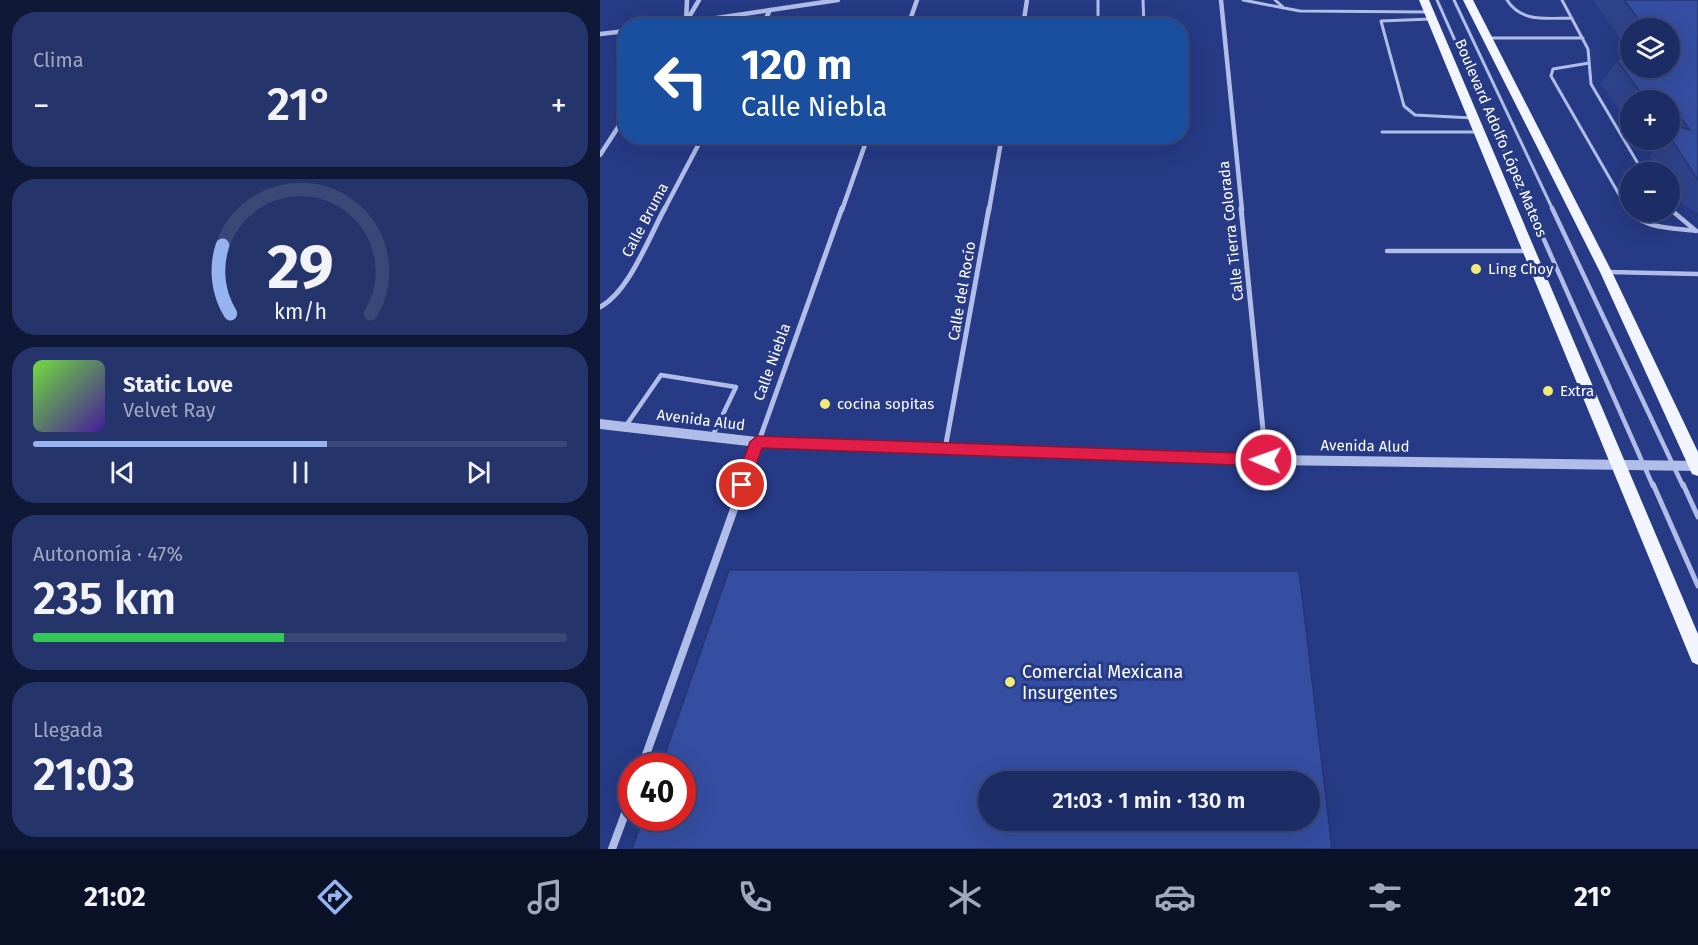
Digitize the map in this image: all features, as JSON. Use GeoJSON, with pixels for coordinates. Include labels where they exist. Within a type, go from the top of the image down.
{"type":"FeatureCollection","features":[{"type":"Feature","properties":{"kind":"main road","name":"Boulevard Adolfo López Mateos"},"geometry":{"type":"LineString","coordinates":[[1424,0],[1698,656]]}},
{"type":"Feature","properties":{"kind":"main road","name":"Boulevard Adolfo López Mateos"},"geometry":{"type":"LineString","coordinates":[[1468,0],[1606,272],[1698,467]]}},
{"type":"Feature","properties":{"kind":"street"},"geometry":{"type":"LineString","coordinates":[[686,18],[687,0]]}},
{"type":"Feature","properties":{"kind":"street"},"geometry":{"type":"LineString","coordinates":[[688,18],[699,0]]}},
{"type":"Feature","properties":{"kind":"street"},"geometry":{"type":"LineString","coordinates":[[721,18],[838,0]]}},
{"type":"Feature","properties":{"kind":"street"},"geometry":{"type":"LineString","coordinates":[[911,18],[918,0]]}},
{"type":"Feature","properties":{"kind":"street"},"geometry":{"type":"LineString","coordinates":[[1024,18],[1027,0]]}},
{"type":"Feature","properties":{"kind":"street","name":"Calle Tierra Colorada"},"geometry":{"type":"LineString","coordinates":[[1221,0],[1266,460]]}},
{"type":"Feature","properties":{"kind":"street"},"geometry":{"type":"LineString","coordinates":[[766,18],[770,10]]}},
{"type":"Feature","properties":{"kind":"street"},"geometry":{"type":"LineString","coordinates":[[600,34],[618,32]]}},
{"type":"Feature","properties":{"kind":"street"},"geometry":{"type":"LineString","coordinates":[[600,155],[618,128]]}},
{"type":"Feature","properties":{"kind":"street","name":"Calle Bruma"},"geometry":{"type":"LineString","coordinates":[[600,307],[610,302],[621,290],[699,144]]}},
{"type":"Feature","properties":{"kind":"street","name":"Calle Niebla"},"geometry":{"type":"LineString","coordinates":[[647,753],[865,144]]}},
{"type":"Feature","properties":{"kind":"street","name":"Calle del Rocío"},"geometry":{"type":"LineString","coordinates":[[945,449],[1001,144]]}},
{"type":"Feature","properties":{"kind":"street","name":"Avenida Alud"},"geometry":{"type":"LineString","coordinates":[[600,424],[757,442],[1266,460],[1698,467]]}},
{"type":"Feature","properties":{"kind":"street"},"geometry":{"type":"LineString","coordinates":[[612,849],[619,831]]}},
{"type":"Feature","properties":{"kind":"lane"},"geometry":{"type":"LineString","coordinates":[[1098,0],[1098,15]]}},
{"type":"Feature","properties":{"kind":"lane"},"geometry":{"type":"LineString","coordinates":[[1143,0],[1144,18]]}},
{"type":"Feature","properties":{"kind":"lane"},"geometry":{"type":"LineString","coordinates":[[1243,0],[1258,5],[1318,12],[1430,15]]}},
{"type":"Feature","properties":{"kind":"lane"},"geometry":{"type":"LineString","coordinates":[[1275,0],[1284,8]]}},
{"type":"Feature","properties":{"kind":"lane"},"geometry":{"type":"LineString","coordinates":[[1437,0],[1698,586]]}},
{"type":"Feature","properties":{"kind":"lane"},"geometry":{"type":"LineString","coordinates":[[1454,0],[1698,517]]}},
{"type":"Feature","properties":{"kind":"lane"},"geometry":{"type":"LineString","coordinates":[[1507,0],[1510,9],[1520,15],[1572,18]]}},
{"type":"Feature","properties":{"kind":"lane"},"geometry":{"type":"LineString","coordinates":[[1562,0],[1588,49],[1591,84],[1595,93],[1637,162]]}},
{"type":"Feature","properties":{"kind":"lane"},"geometry":{"type":"LineString","coordinates":[[1430,15],[1381,21],[1404,106],[1415,115],[1473,118]]}},
{"type":"Feature","properties":{"kind":"lane"},"geometry":{"type":"LineString","coordinates":[[1486,38],[1583,38]]}},
{"type":"Feature","properties":{"kind":"lane"},"geometry":{"type":"LineString","coordinates":[[1589,63],[1553,69],[1551,75],[1630,213],[1648,224],[1697,231]]}},
{"type":"Feature","properties":{"kind":"lane"},"geometry":{"type":"LineString","coordinates":[[1382,132],[1479,132]]}},
{"type":"Feature","properties":{"kind":"lane"},"geometry":{"type":"LineString","coordinates":[[1680,217],[1697,231]]}},
{"type":"Feature","properties":{"kind":"lane"},"geometry":{"type":"LineString","coordinates":[[1387,251],[1528,251]]}},
{"type":"Feature","properties":{"kind":"lane"},"geometry":{"type":"LineString","coordinates":[[1606,272],[1698,274]]}},
{"type":"Feature","properties":{"kind":"lane"},"geometry":{"type":"LineString","coordinates":[[625,427],[661,375],[736,387],[712,437]]}},
{"type":"Feature","properties":{"kind":"building"},"geometry":{"type":"Polygon","coordinates":[[[1624,0],[1698,0],[1698,180],[1678,150],[1680,127],[1690,130],[1680,117],[1680,90],[1639,90],[1630,78],[1680,78],[1680,18],[1638,18],[1624,0]]]}},
{"type":"Feature","properties":{"kind":"building","name":"Comercial Mexicana Insurgentes"},"geometry":{"type":"Polygon","coordinates":[[[729,570],[1299,571],[1332,849],[632,849],[638,831],[696,831],[696,753],[666,753],[729,570]]]}},
{"type":"Feature","properties":{"kind":"place","name":"Ling Choy"},"geometry":{"type":"Point","coordinates":[1476,269]}},
{"type":"Feature","properties":{"kind":"place","name":"Extra"},"geometry":{"type":"Point","coordinates":[1548,391]}},
{"type":"Feature","properties":{"kind":"place","name":"cocina sopitas"},"geometry":{"type":"Point","coordinates":[825,404]}},
{"type":"Feature","properties":{"kind":"place","name":"Comercial Mexicana Insurgentes"},"geometry":{"type":"Point","coordinates":[1010,682]}},
{"type":"Feature","properties":{"kind":"route"},"geometry":{"type":"LineString","coordinates":[[742,485],[757,442],[1266,460]]}}]}
